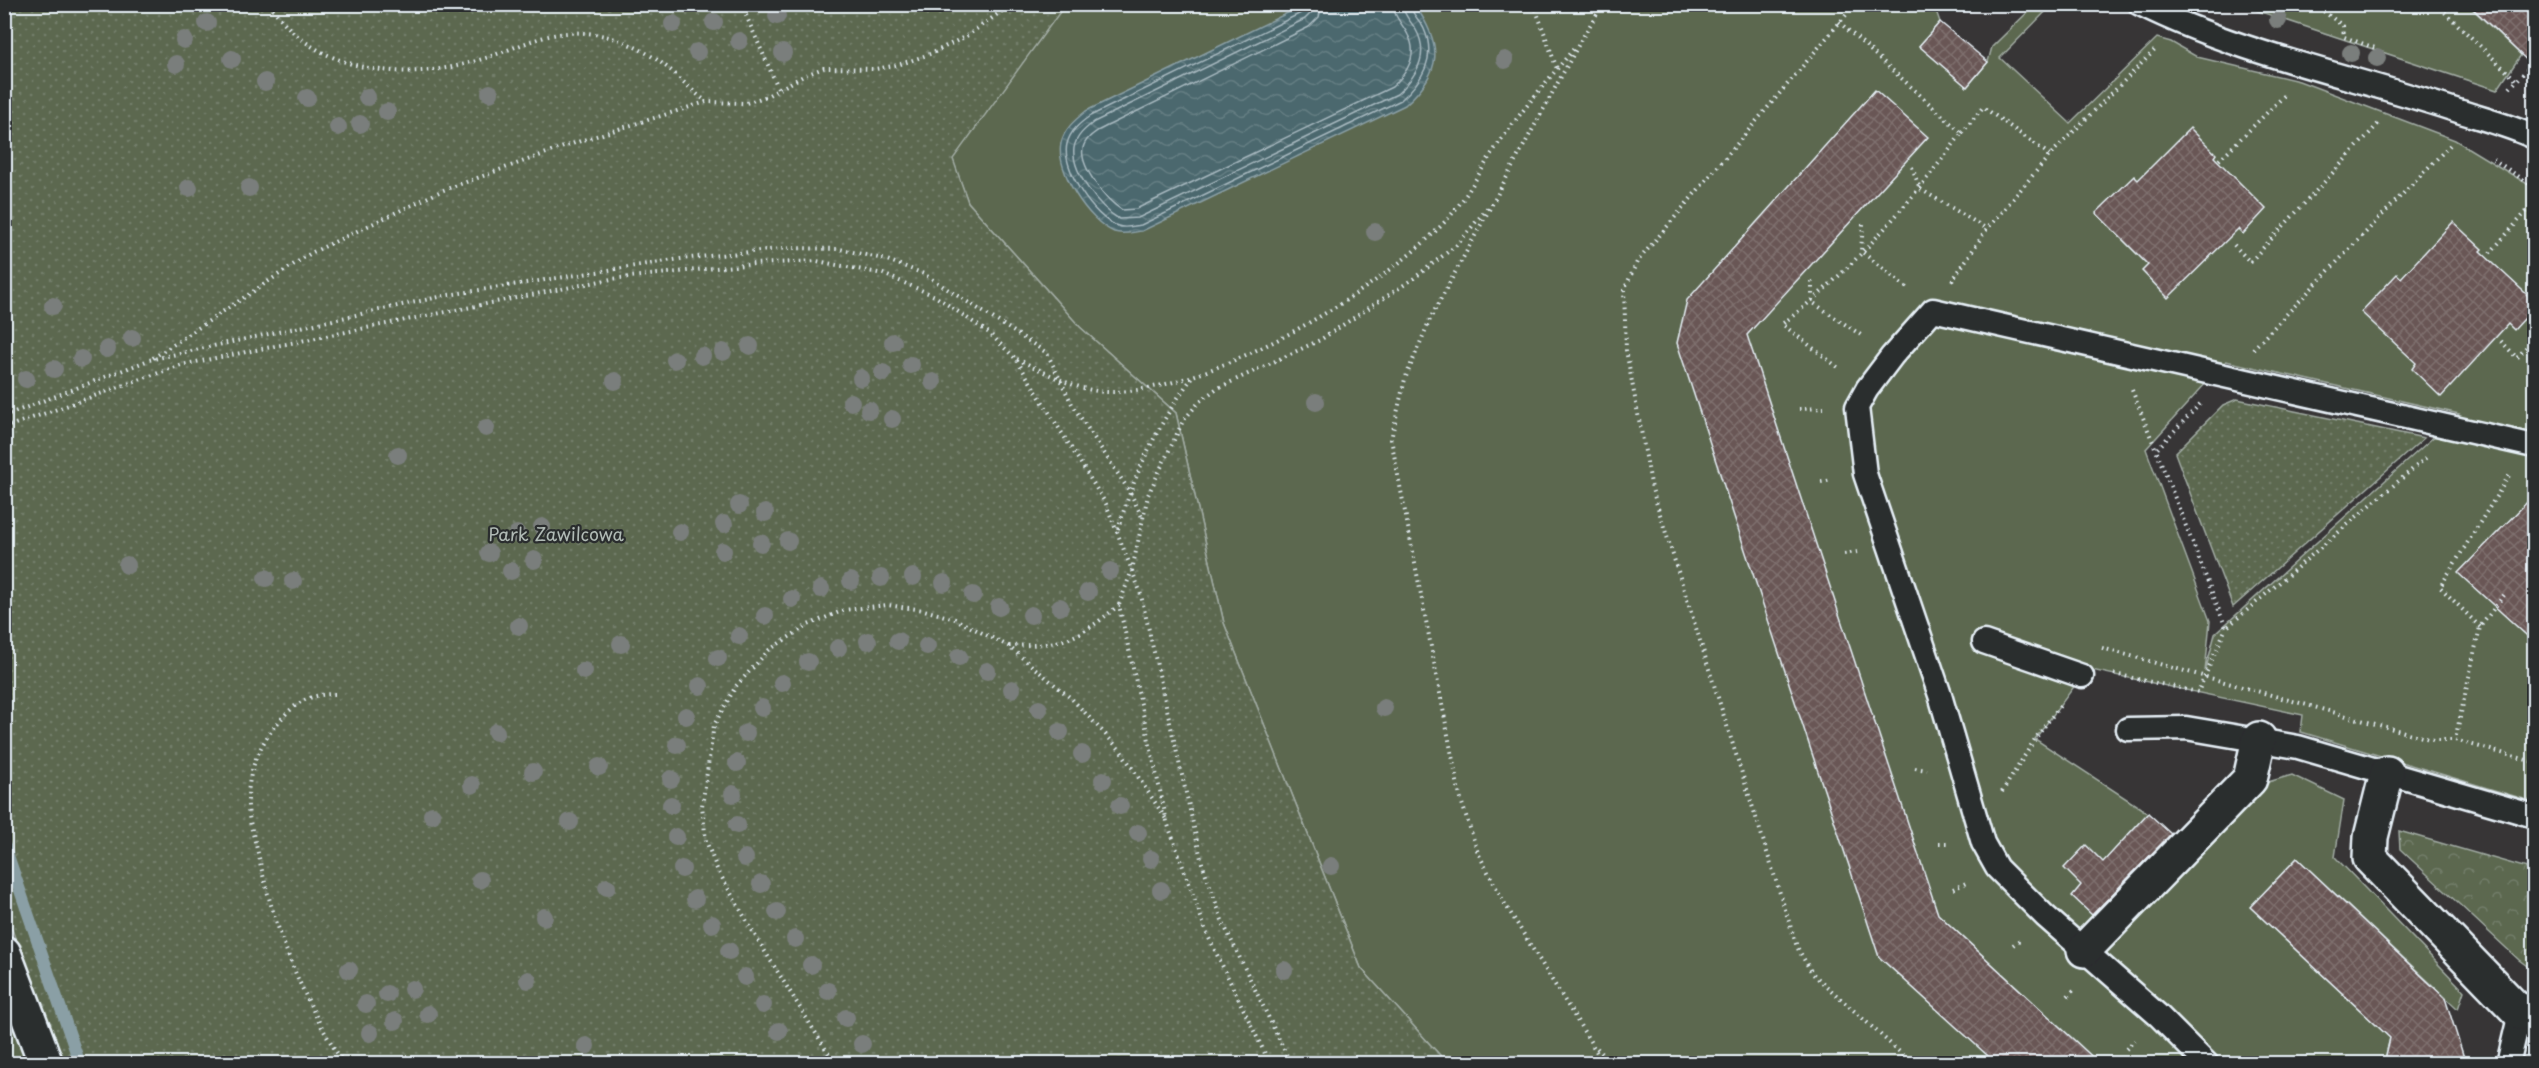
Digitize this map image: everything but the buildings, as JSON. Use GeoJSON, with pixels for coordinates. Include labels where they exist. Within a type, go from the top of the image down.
{"type":"FeatureCollection","features":[{"type":"Feature","properties":{"kind":"street"},"geometry":{"type":"LineString","coordinates":[[2084,950],[2250,779],[2259,739]]}},
{"type":"Feature","properties":{"kind":"street"},"geometry":{"type":"LineString","coordinates":[[2387,773],[2371,837],[2370,858],[2527,1011]]}},
{"type":"Feature","properties":{"kind":"street"},"geometry":{"type":"LineString","coordinates":[[4,953],[46,1064]]}},
{"type":"Feature","properties":{"kind":"lane"},"geometry":{"type":"LineString","coordinates":[[2140,4],[2178,24],[2212,36],[2398,92],[2535,137]]}},
{"type":"Feature","properties":{"kind":"lane"},"geometry":{"type":"LineString","coordinates":[[2207,1064],[2159,1016],[2084,950],[1997,868],[1983,843],[1940,695],[1865,474],[1857,407],[1867,389],[1892,356],[1933,310],[2531,446]]}},
{"type":"Feature","properties":{"kind":"lane"},"geometry":{"type":"LineString","coordinates":[[1984,642],[2082,676]]}},
{"type":"Feature","properties":{"kind":"lane"},"geometry":{"type":"LineString","coordinates":[[2128,729],[2186,728],[2298,747],[2535,816]]}},
{"type":"Feature","properties":{"kind":"lane"},"geometry":{"type":"LineString","coordinates":[[2508,1064],[2527,1011]]}},
{"type":"Feature","properties":{"kind":"path"},"geometry":{"type":"LineString","coordinates":[[269,4],[303,40],[324,53],[368,68],[387,70],[421,72],[447,69],[481,60],[550,33],[594,34],[639,50],[665,66],[686,87],[706,102]]}},
{"type":"Feature","properties":{"kind":"path"},"geometry":{"type":"LineString","coordinates":[[741,4],[779,90]]}},
{"type":"Feature","properties":{"kind":"path"},"geometry":{"type":"LineString","coordinates":[[150,360],[311,253],[441,191],[583,140],[706,102],[746,103],[824,68],[876,69],[898,65],[933,53],[968,35],[1012,4]]}},
{"type":"Feature","properties":{"kind":"path"},"geometry":{"type":"LineString","coordinates":[[1534,4],[1560,78]]}},
{"type":"Feature","properties":{"kind":"path"},"geometry":{"type":"LineString","coordinates":[[1603,4],[1560,78],[1431,317],[1405,379],[1391,439],[1460,797],[1478,853],[1505,904],[1604,1064]]}},
{"type":"Feature","properties":{"kind":"path"},"geometry":{"type":"LineString","coordinates":[[2314,4],[2343,26],[2344,37],[2377,49]]}},
{"type":"Feature","properties":{"kind":"path"},"geometry":{"type":"LineString","coordinates":[[2436,4],[2517,81]]}},
{"type":"Feature","properties":{"kind":"path"},"geometry":{"type":"LineString","coordinates":[[1846,15],[1637,262],[1624,290],[1626,350],[1652,489],[1797,946],[1812,973],[1913,1064]]}},
{"type":"Feature","properties":{"kind":"path"},"geometry":{"type":"LineString","coordinates":[[1839,22],[1962,133]]}},
{"type":"Feature","properties":{"kind":"path"},"geometry":{"type":"LineString","coordinates":[[1016,359],[1075,386],[1108,392],[1134,391],[1193,377],[1259,348],[1308,322],[1371,284],[1421,245],[1451,214],[1504,136],[1581,40]]}},
{"type":"Feature","properties":{"kind":"path"},"geometry":{"type":"LineString","coordinates":[[1862,251],[1933,310],[1987,229],[2050,155],[2152,51]]}},
{"type":"Feature","properties":{"kind":"path"},"geometry":{"type":"LineString","coordinates":[[2504,89],[2510,88],[2535,62]]}},
{"type":"Feature","properties":{"kind":"path"},"geometry":{"type":"LineString","coordinates":[[2219,160],[2291,89]]}},
{"type":"Feature","properties":{"kind":"path"},"geometry":{"type":"LineString","coordinates":[[1867,389],[1782,324],[1812,302],[1920,189],[1983,107],[2050,155]]}},
{"type":"Feature","properties":{"kind":"path"},"geometry":{"type":"LineString","coordinates":[[2234,244],[2250,262],[2387,115]]}},
{"type":"Feature","properties":{"kind":"path"},"geometry":{"type":"LineString","coordinates":[[2445,136],[2455,140]]}},
{"type":"Feature","properties":{"kind":"path"},"geometry":{"type":"LineString","coordinates":[[2484,154],[2535,187]]}},
{"type":"Feature","properties":{"kind":"path"},"geometry":{"type":"LineString","coordinates":[[1912,167],[1920,189],[1987,229]]}},
{"type":"Feature","properties":{"kind":"path"},"geometry":{"type":"LineString","coordinates":[[1008,646],[1045,645],[1071,639],[1094,626],[1119,605],[1132,570],[1148,495],[1183,421],[1200,401],[1216,389],[1320,340],[1413,279],[1458,244],[1492,202]]}},
{"type":"Feature","properties":{"kind":"path"},"geometry":{"type":"LineString","coordinates":[[2490,253],[2535,203]]}},
{"type":"Feature","properties":{"kind":"path"},"geometry":{"type":"LineString","coordinates":[[1862,251],[1863,224]]}},
{"type":"Feature","properties":{"kind":"path"},"geometry":{"type":"LineString","coordinates":[[4,416],[150,360],[448,296],[680,259],[789,248],[860,252],[924,274],[1047,352],[1073,406],[1130,492],[1143,517]]}},
{"type":"Feature","properties":{"kind":"path"},"geometry":{"type":"LineString","coordinates":[[4,428],[181,365],[611,279],[754,264],[817,261],[884,274],[935,296],[988,333],[1016,359],[1106,504],[1140,591],[1202,863],[1223,923],[1291,1064]]}},
{"type":"Feature","properties":{"kind":"path"},"geometry":{"type":"LineString","coordinates":[[1812,282],[1812,302]]}},
{"type":"Feature","properties":{"kind":"path"},"geometry":{"type":"LineString","coordinates":[[1812,302],[1892,356]]}},
{"type":"Feature","properties":{"kind":"path"},"geometry":{"type":"LineString","coordinates":[[2501,341],[2517,358],[2535,338]]}},
{"type":"Feature","properties":{"kind":"path"},"geometry":{"type":"LineString","coordinates":[[2118,352],[2156,450]]}},
{"type":"Feature","properties":{"kind":"path"},"geometry":{"type":"LineString","coordinates":[[1118,530],[1130,492],[1164,418],[1193,377]]}},
{"type":"Feature","properties":{"kind":"path"},"geometry":{"type":"LineString","coordinates":[[2480,627],[2440,587],[2531,446]]}},
{"type":"Feature","properties":{"kind":"path"},"geometry":{"type":"LineString","coordinates":[[2455,741],[2480,627],[2504,595]]}},
{"type":"Feature","properties":{"kind":"path"},"geometry":{"type":"LineString","coordinates":[[834,1064],[733,898],[717,869],[706,841],[702,806],[714,724],[736,686],[769,650],[808,625],[844,609],[887,605],[924,610],[955,619],[1008,646],[1036,667],[1096,722],[1121,751],[1167,822]]}},
{"type":"Feature","properties":{"kind":"path"},"geometry":{"type":"LineString","coordinates":[[1119,605],[1167,822],[1207,934],[1270,1064]]}},
{"type":"Feature","properties":{"kind":"path"},"geometry":{"type":"LineString","coordinates":[[2101,648],[2433,740],[2455,741],[2535,762]]}},
{"type":"Feature","properties":{"kind":"path"},"geometry":{"type":"LineString","coordinates":[[335,694],[316,694],[293,707],[264,740],[249,782],[248,801],[263,880],[291,966],[317,1021],[344,1064]]}},
{"type":"Feature","properties":{"kind":"path"},"geometry":{"type":"LineString","coordinates":[[1592,1044],[1612,1064]]}},
{"type":"Feature","properties":{"kind":"green space"},"geometry":{"type":"Polygon","coordinates":[[[1065,4],[1934,5],[1940,22],[1919,46],[1967,87],[1988,62],[1992,47],[2035,5],[2052,5],[2000,58],[2070,123],[2157,38],[2171,42],[2197,57],[2299,81],[2455,140],[2534,188],[2534,802],[2301,732],[2303,715],[2087,669],[2035,739],[2148,813],[2127,836],[2151,858],[2172,835],[2213,798],[2292,775],[2344,800],[2335,857],[2464,991],[2458,1009],[2297,858],[2251,907],[2390,1038],[2384,1063],[1447,1063],[1361,968],[1224,623],[1176,413],[1080,327],[968,202],[952,159],[1065,4]],[[2226,361],[2146,449],[2210,621],[2205,672],[2215,634],[2459,414],[2226,361]]]}},
{"type":"Feature","properties":{"kind":"green space","name":"Park Zawilcowa"},"geometry":{"type":"Polygon","coordinates":[[[5,5],[1065,5],[953,159],[968,202],[1080,327],[1176,413],[1224,623],[1361,968],[1447,1063],[60,1063],[5,910],[5,5]]]}},
{"type":"Feature","properties":{"kind":"green space"},"geometry":{"type":"Polygon","coordinates":[[[2240,5],[2468,5],[2521,55],[2497,90],[2240,5]]]}},
{"type":"Feature","properties":{"kind":"green space"},"geometry":{"type":"Polygon","coordinates":[[[2237,399],[2424,438],[2233,607],[2175,453],[2223,405],[2237,399]]]}},
{"type":"Feature","properties":{"kind":"green space"},"geometry":{"type":"Polygon","coordinates":[[[2399,831],[2534,870],[2534,971],[2519,960],[2400,849],[2399,831]]]}},
{"type":"Feature","properties":{"kind":"green space"},"geometry":{"type":"Polygon","coordinates":[[[5,992],[29,1063],[5,1063],[5,992]]]}},
{"type":"Feature","properties":{"kind":"water"},"geometry":{"type":"Polygon","coordinates":[[[1304,5],[1415,5],[1431,33],[1434,46],[1435,58],[1427,81],[1405,105],[1142,231],[1114,232],[1094,218],[1076,194],[1063,167],[1062,138],[1074,121],[1086,111],[1304,5]]]}},
{"type":"Feature","properties":{"kind":"waterway"},"geometry":{"type":"LineString","coordinates":[[4,844],[80,1064]]}}]}
